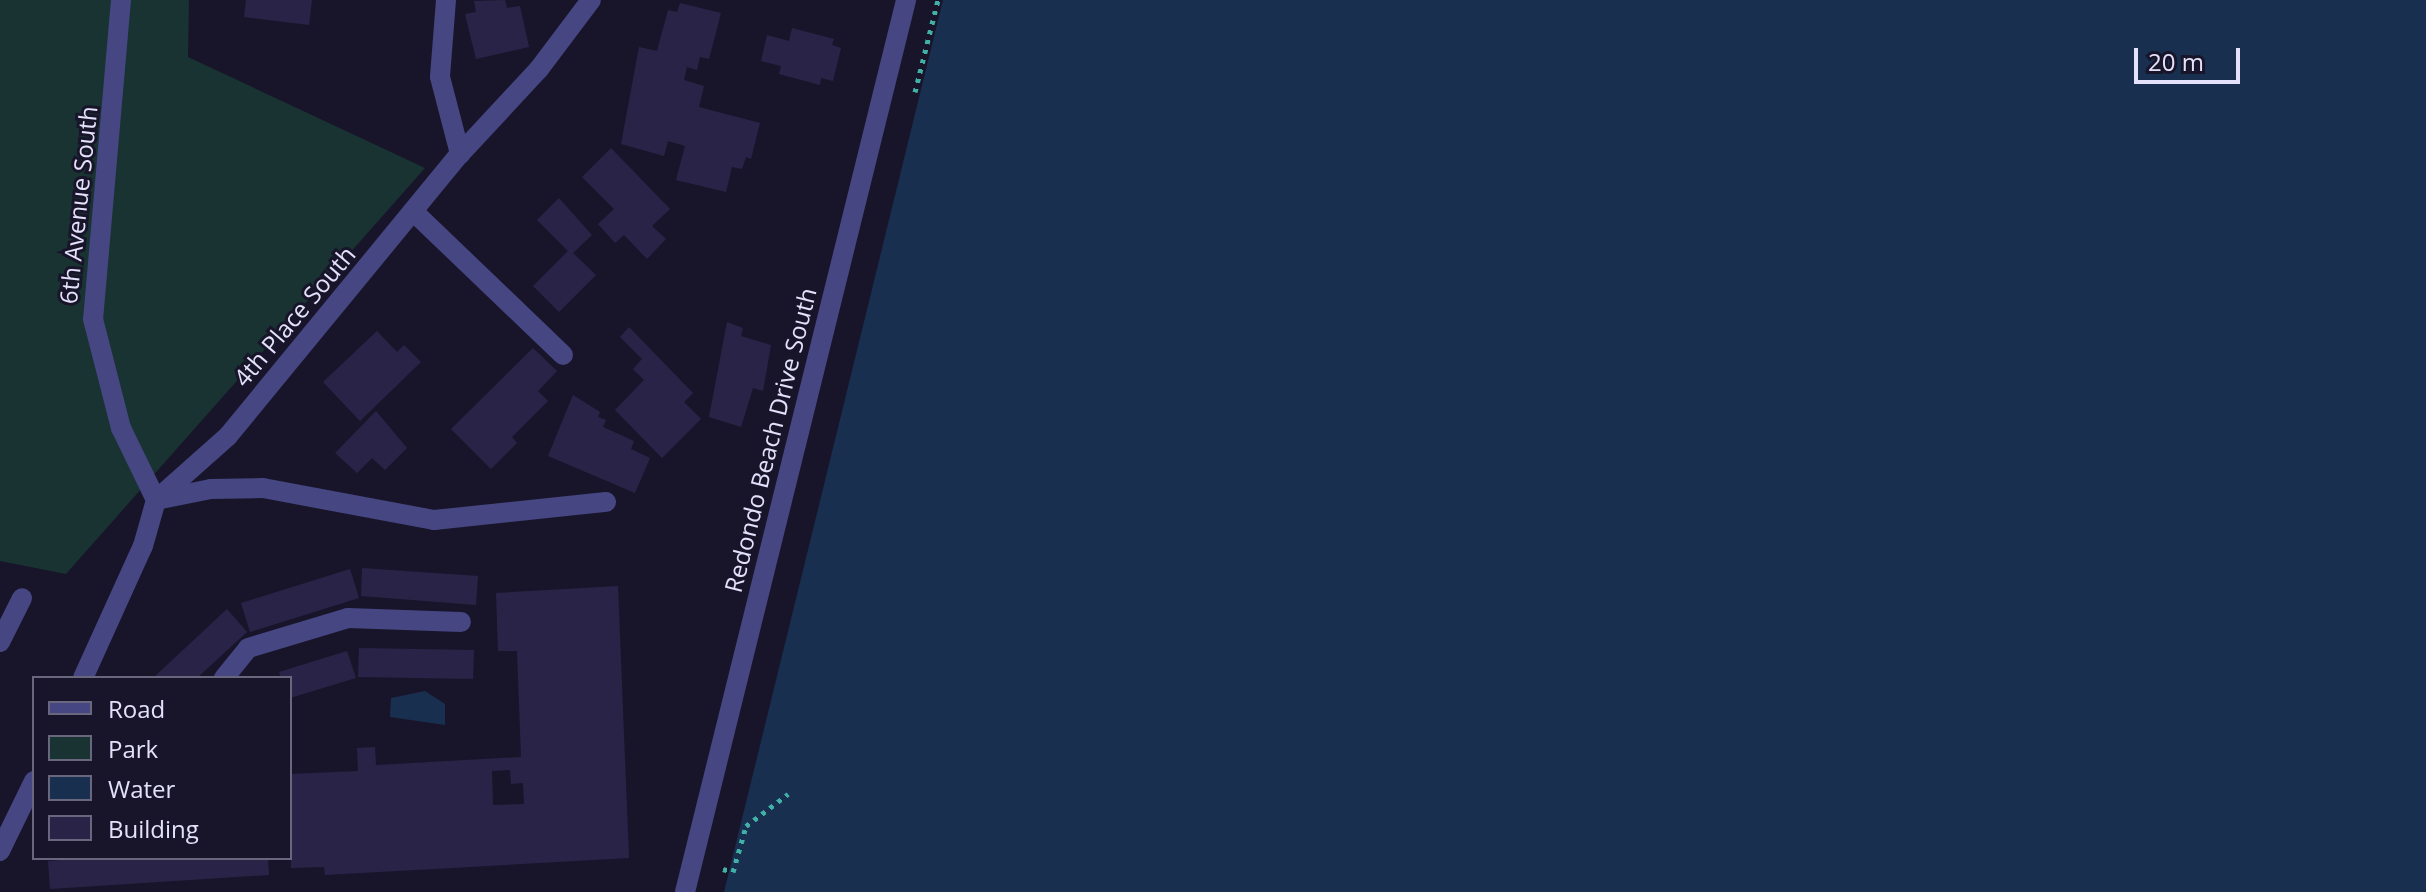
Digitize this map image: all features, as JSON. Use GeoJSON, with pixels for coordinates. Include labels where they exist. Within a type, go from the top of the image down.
{"type":"FeatureCollection","features":[{"type":"Feature","properties":{"kind":"street","name":"6th Avenue South"},"geometry":{"type":"LineString","coordinates":[[121,0],[93,319],[121,428],[156,500]]}},
{"type":"Feature","properties":{"kind":"street"},"geometry":{"type":"LineString","coordinates":[[446,0],[440,77],[460,154]]}},
{"type":"Feature","properties":{"kind":"street","name":"4th Place South"},"geometry":{"type":"LineString","coordinates":[[156,500],[228,436],[415,213],[460,154],[539,69],[591,0]]}},
{"type":"Feature","properties":{"kind":"street","name":"Redondo Beach Drive South"},"geometry":{"type":"LineString","coordinates":[[685,892],[906,0]]}},
{"type":"Feature","properties":{"kind":"street"},"geometry":{"type":"LineString","coordinates":[[415,213],[563,355]]}},
{"type":"Feature","properties":{"kind":"street"},"geometry":{"type":"LineString","coordinates":[[84,676],[143,546],[156,500],[211,489],[263,488],[434,520],[606,502]]}},
{"type":"Feature","properties":{"kind":"street"},"geometry":{"type":"LineString","coordinates":[[0,642],[22,598]]}},
{"type":"Feature","properties":{"kind":"street"},"geometry":{"type":"LineString","coordinates":[[226,676],[248,648],[348,618],[461,622]]}},
{"type":"Feature","properties":{"kind":"street"},"geometry":{"type":"LineString","coordinates":[[0,851],[32,785]]}},
{"type":"Feature","properties":{"kind":"path"},"geometry":{"type":"LineString","coordinates":[[723,869],[733,872],[746,826],[788,794]]}},
{"type":"Feature","properties":{"kind":"green space"},"geometry":{"type":"Polygon","coordinates":[[[0,0],[189,0],[188,57],[425,168],[66,574],[0,561],[0,0]]]}},
{"type":"Feature","properties":{"kind":"water"},"geometry":{"type":"Polygon","coordinates":[[[943,0],[2426,0],[2426,892],[724,892],[943,0]]]}},
{"type":"Feature","properties":{"kind":"water"},"geometry":{"type":"Polygon","coordinates":[[[425,691],[445,704],[445,725],[390,717],[391,698],[425,691]]]}},
{"type":"Feature","properties":{"kind":"building"},"geometry":{"type":"Polygon","coordinates":[[[246,0],[312,0],[309,25],[244,17],[246,0]]]}},
{"type":"Feature","properties":{"kind":"building"},"geometry":{"type":"Polygon","coordinates":[[[505,0],[507,8],[520,6],[529,47],[476,59],[465,14],[476,12],[474,1],[505,0]]]}},
{"type":"Feature","properties":{"kind":"building"},"geometry":{"type":"Polygon","coordinates":[[[680,3],[721,13],[709,59],[700,57],[697,70],[687,67],[684,80],[704,86],[699,107],[760,123],[751,159],[746,157],[742,169],[732,167],[726,192],[676,180],[685,146],[668,141],[664,156],[621,144],[639,47],[657,51],[668,10],[677,12],[680,3]]]}},
{"type":"Feature","properties":{"kind":"building"},"geometry":{"type":"Polygon","coordinates":[[[792,28],[834,39],[832,45],[841,48],[833,81],[821,78],[820,85],[779,74],[781,66],[761,61],[767,35],[789,41],[792,28]]]}},
{"type":"Feature","properties":{"kind":"building"},"geometry":{"type":"Polygon","coordinates":[[[611,148],[670,209],[652,226],[666,239],[647,259],[624,235],[615,243],[598,224],[614,209],[582,177],[611,148]]]}},
{"type":"Feature","properties":{"kind":"building"},"geometry":{"type":"Polygon","coordinates":[[[559,198],[592,235],[573,253],[596,275],[559,312],[533,286],[568,251],[537,220],[559,198]]]}},
{"type":"Feature","properties":{"kind":"building"},"geometry":{"type":"Polygon","coordinates":[[[727,322],[743,328],[741,336],[771,345],[763,391],[753,388],[741,427],[709,417],[727,322]]]}},
{"type":"Feature","properties":{"kind":"building"},"geometry":{"type":"Polygon","coordinates":[[[629,327],[693,393],[684,402],[701,419],[662,458],[615,410],[644,380],[633,369],[642,359],[620,337],[629,327]]]}},
{"type":"Feature","properties":{"kind":"building"},"geometry":{"type":"Polygon","coordinates":[[[377,331],[397,352],[404,345],[421,362],[360,421],[323,382],[377,331]]]}},
{"type":"Feature","properties":{"kind":"building"},"geometry":{"type":"Polygon","coordinates":[[[533,348],[557,371],[538,391],[548,401],[512,437],[517,443],[491,469],[451,429],[533,348]]]}},
{"type":"Feature","properties":{"kind":"building"},"geometry":{"type":"Polygon","coordinates":[[[573,395],[600,412],[598,417],[606,420],[603,427],[634,441],[631,449],[650,458],[635,493],[548,456],[573,395]]]}},
{"type":"Feature","properties":{"kind":"building"},"geometry":{"type":"Polygon","coordinates":[[[376,411],[407,448],[385,470],[372,458],[357,473],[335,453],[376,411]]]}},
{"type":"Feature","properties":{"kind":"building"},"geometry":{"type":"Polygon","coordinates":[[[362,568],[478,576],[476,605],[361,596],[362,568]]]}},
{"type":"Feature","properties":{"kind":"building"},"geometry":{"type":"Polygon","coordinates":[[[350,569],[359,598],[250,632],[241,603],[350,569]]]}},
{"type":"Feature","properties":{"kind":"building"},"geometry":{"type":"Polygon","coordinates":[[[618,586],[629,858],[325,875],[324,867],[291,868],[292,774],[358,771],[357,748],[375,747],[376,765],[521,757],[517,651],[498,651],[496,593],[618,586]],[[510,770],[492,771],[493,805],[524,804],[523,783],[511,784],[510,770]]]}},
{"type":"Feature","properties":{"kind":"building"},"geometry":{"type":"Polygon","coordinates":[[[227,609],[247,632],[199,676],[155,676],[227,609]]]}},
{"type":"Feature","properties":{"kind":"building"},"geometry":{"type":"Polygon","coordinates":[[[359,648],[474,650],[473,679],[358,677],[359,648]]]}},
{"type":"Feature","properties":{"kind":"building"},"geometry":{"type":"Polygon","coordinates":[[[347,651],[356,678],[292,697],[292,676],[280,676],[279,672],[347,651]]]}},
{"type":"Feature","properties":{"kind":"building"},"geometry":{"type":"Polygon","coordinates":[[[268,860],[269,875],[50,889],[48,861],[268,860]]]}}]}
